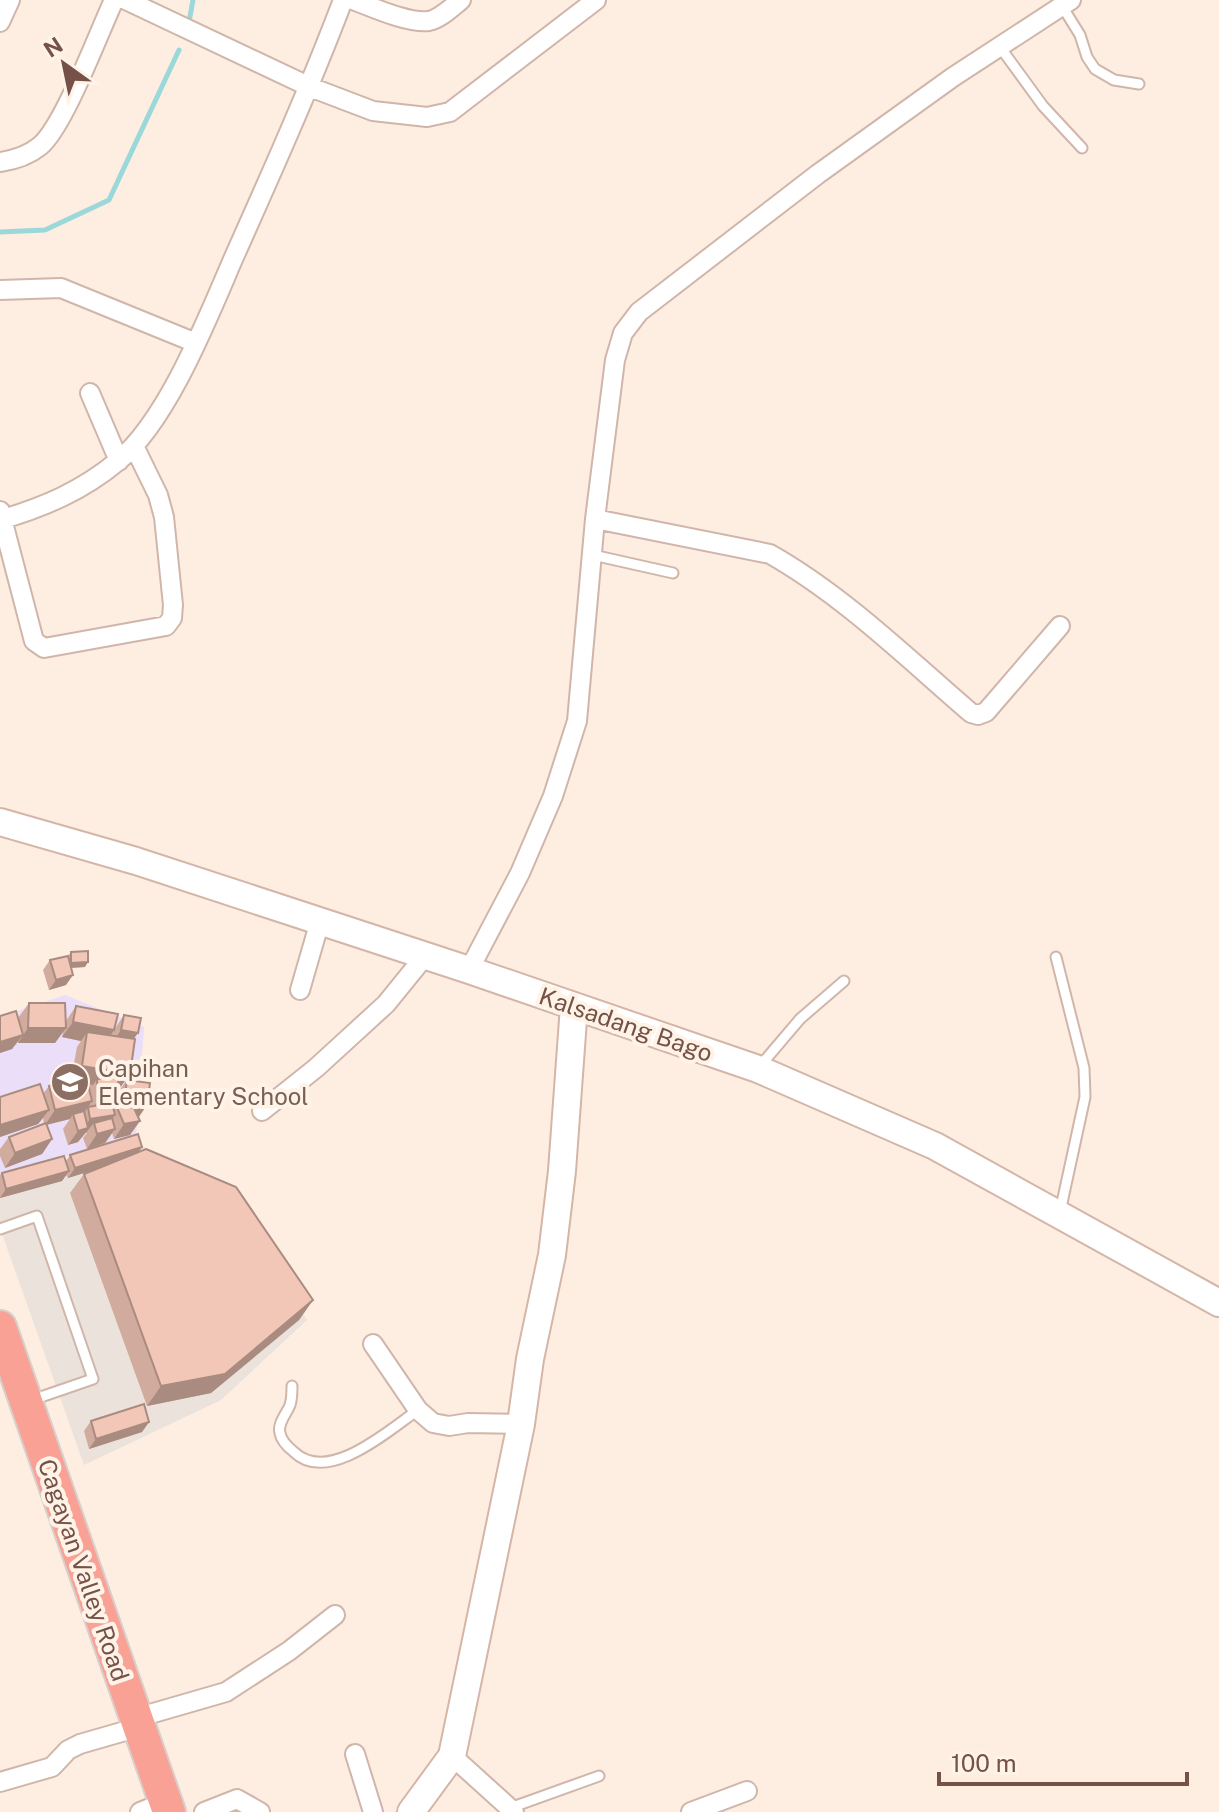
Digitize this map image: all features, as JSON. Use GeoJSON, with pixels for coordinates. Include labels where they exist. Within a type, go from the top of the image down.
{"type":"FeatureCollection","features":[{"type":"Feature","properties":{"kind":"highway","name":"Cagayan Valley Road"},"geometry":{"type":"LineString","coordinates":[[0,1327],[137,1723],[158,1809]]}},
{"type":"Feature","properties":{"kind":"main road","name":"Kalsadang Bago"},"geometry":{"type":"LineString","coordinates":[[0,822],[136,861],[758,1069],[935,1146],[1219,1303]]}},
{"type":"Feature","properties":{"kind":"main road"},"geometry":{"type":"LineString","coordinates":[[411,1812],[452,1756],[521,1424],[530,1359],[552,1255],[562,1171],[574,1006]]}},
{"type":"Feature","properties":{"kind":"street"},"geometry":{"type":"LineString","coordinates":[[0,22],[10,0]]}},
{"type":"Feature","properties":{"kind":"street"},"geometry":{"type":"LineString","coordinates":[[0,162],[13,161],[40,146],[56,127],[114,0]]}},
{"type":"Feature","properties":{"kind":"street"},"geometry":{"type":"LineString","coordinates":[[126,0],[310,87],[373,111],[427,117],[450,112],[596,0]]}},
{"type":"Feature","properties":{"kind":"street"},"geometry":{"type":"LineString","coordinates":[[134,446],[158,495],[164,517],[172,618],[166,626],[44,648],[34,641],[1,517],[57,502],[119,461],[159,412],[196,343],[310,87],[343,0]]}},
{"type":"Feature","properties":{"kind":"street"},"geometry":{"type":"LineString","coordinates":[[353,0],[405,18],[429,21],[461,0]]}},
{"type":"Feature","properties":{"kind":"street"},"geometry":{"type":"LineString","coordinates":[[469,970],[520,873],[553,796],[577,721],[595,519],[615,360],[623,333],[639,312],[818,174],[953,77],[1066,3]]}},
{"type":"Feature","properties":{"kind":"street"},"geometry":{"type":"LineString","coordinates":[[0,290],[61,288],[196,343]]}},
{"type":"Feature","properties":{"kind":"street"},"geometry":{"type":"LineString","coordinates":[[90,393],[119,461]]}},
{"type":"Feature","properties":{"kind":"street"},"geometry":{"type":"LineString","coordinates":[[595,519],[770,554],[852,612],[971,713],[978,715],[986,712],[1060,626]]}},
{"type":"Feature","properties":{"kind":"street"},"geometry":{"type":"LineString","coordinates":[[300,990],[320,921]]}},
{"type":"Feature","properties":{"kind":"street"},"geometry":{"type":"LineString","coordinates":[[262,1111],[316,1068],[386,1004],[425,956]]}},
{"type":"Feature","properties":{"kind":"street"},"geometry":{"type":"LineString","coordinates":[[373,1344],[418,1410],[433,1423],[449,1426],[468,1423],[521,1424]]}},
{"type":"Feature","properties":{"kind":"street"},"geometry":{"type":"LineString","coordinates":[[0,1782],[52,1767],[68,1750],[80,1744],[226,1692],[289,1651],[335,1615]]}},
{"type":"Feature","properties":{"kind":"street"},"geometry":{"type":"LineString","coordinates":[[355,1754],[373,1812]]}},
{"type":"Feature","properties":{"kind":"street"},"geometry":{"type":"LineString","coordinates":[[452,1756],[512,1810]]}},
{"type":"Feature","properties":{"kind":"street"},"geometry":{"type":"LineString","coordinates":[[691,1812],[747,1791]]}},
{"type":"Feature","properties":{"kind":"street"},"geometry":{"type":"LineString","coordinates":[[204,1812],[237,1799],[260,1812]]}},
{"type":"Feature","properties":{"kind":"lane"},"geometry":{"type":"LineString","coordinates":[[1066,3],[1087,57],[1095,69],[1114,80],[1139,84]]}},
{"type":"Feature","properties":{"kind":"lane"},"geometry":{"type":"LineString","coordinates":[[1000,47],[1043,106],[1082,148]]}},
{"type":"Feature","properties":{"kind":"lane"},"geometry":{"type":"LineString","coordinates":[[593,555],[673,573]]}},
{"type":"Feature","properties":{"kind":"lane"},"geometry":{"type":"LineString","coordinates":[[1056,957],[1084,1068],[1085,1097],[1081,1128],[1060,1213]]}},
{"type":"Feature","properties":{"kind":"lane"},"geometry":{"type":"LineString","coordinates":[[758,1069],[800,1019],[844,981]]}},
{"type":"Feature","properties":{"kind":"lane"},"geometry":{"type":"LineString","coordinates":[[0,1229],[37,1216],[93,1379],[26,1402]]}},
{"type":"Feature","properties":{"kind":"lane"},"geometry":{"type":"LineString","coordinates":[[292,1386],[290,1404],[279,1428],[280,1435],[303,1460],[323,1464],[359,1450],[418,1410]]}},
{"type":"Feature","properties":{"kind":"lane"},"geometry":{"type":"LineString","coordinates":[[512,1810],[599,1776]]}},
{"type":"Feature","properties":{"kind":"shaded area","name":"Capihan Elementary School"},"geometry":{"type":"Polygon","coordinates":[[[65,995],[144,1027],[136,1137],[0,1175],[0,1017],[65,995]]]}},
{"type":"Feature","properties":{"kind":"shaded area"},"geometry":{"type":"Polygon","coordinates":[[[135,1141],[225,1201],[307,1320],[221,1400],[84,1465],[0,1228],[0,1178],[135,1141]]]}},
{"type":"Feature","properties":{"kind":"building"},"geometry":{"type":"Polygon","coordinates":[[[88,951],[88,962],[71,963],[71,952],[88,951]]]}},
{"type":"Feature","properties":{"kind":"building"},"geometry":{"type":"Polygon","coordinates":[[[68,956],[73,975],[56,980],[50,960],[68,956]]]}},
{"type":"Feature","properties":{"kind":"building"},"geometry":{"type":"Polygon","coordinates":[[[29,1003],[65,1003],[66,1028],[28,1028],[29,1003]]]}},
{"type":"Feature","properties":{"kind":"building"},"geometry":{"type":"Polygon","coordinates":[[[76,1006],[118,1014],[114,1030],[73,1022],[76,1006]]]}},
{"type":"Feature","properties":{"kind":"building"},"geometry":{"type":"Polygon","coordinates":[[[16,1011],[23,1035],[0,1042],[0,1016],[16,1011]]]}},
{"type":"Feature","properties":{"kind":"building"},"geometry":{"type":"Polygon","coordinates":[[[124,1015],[141,1018],[138,1033],[121,1030],[124,1015]]]}},
{"type":"Feature","properties":{"kind":"building"},"geometry":{"type":"Polygon","coordinates":[[[87,1032],[135,1039],[130,1074],[82,1066],[87,1032]]]}},
{"type":"Feature","properties":{"kind":"building"},"geometry":{"type":"Polygon","coordinates":[[[86,1076],[92,1101],[55,1110],[49,1086],[86,1076]]]}},
{"type":"Feature","properties":{"kind":"building"},"geometry":{"type":"Polygon","coordinates":[[[118,1078],[119,1099],[98,1101],[97,1079],[118,1078]]]}},
{"type":"Feature","properties":{"kind":"building"},"geometry":{"type":"Polygon","coordinates":[[[127,1080],[150,1083],[147,1105],[124,1102],[127,1080]]]}},
{"type":"Feature","properties":{"kind":"building"},"geometry":{"type":"Polygon","coordinates":[[[40,1084],[49,1110],[0,1125],[0,1097],[40,1084]]]}},
{"type":"Feature","properties":{"kind":"building"},"geometry":{"type":"Polygon","coordinates":[[[112,1103],[115,1115],[90,1119],[88,1107],[112,1103]]]}},
{"type":"Feature","properties":{"kind":"building"},"geometry":{"type":"Polygon","coordinates":[[[116,1105],[134,1108],[140,1121],[124,1124],[116,1105]]]}},
{"type":"Feature","properties":{"kind":"building"},"geometry":{"type":"Polygon","coordinates":[[[84,1111],[88,1128],[78,1131],[73,1114],[84,1111]]]}},
{"type":"Feature","properties":{"kind":"building"},"geometry":{"type":"Polygon","coordinates":[[[112,1118],[115,1129],[97,1134],[94,1123],[112,1118]]]}},
{"type":"Feature","properties":{"kind":"building"},"geometry":{"type":"Polygon","coordinates":[[[46,1123],[52,1139],[15,1153],[9,1137],[46,1123]]]}},
{"type":"Feature","properties":{"kind":"building"},"geometry":{"type":"Polygon","coordinates":[[[138,1134],[142,1147],[75,1168],[70,1155],[138,1134]]]}},
{"type":"Feature","properties":{"kind":"building"},"geometry":{"type":"Polygon","coordinates":[[[146,1149],[236,1187],[313,1300],[225,1374],[161,1386],[84,1174],[146,1149]]]}},
{"type":"Feature","properties":{"kind":"building"},"geometry":{"type":"Polygon","coordinates":[[[64,1156],[69,1171],[6,1189],[2,1173],[64,1156]]]}},
{"type":"Feature","properties":{"kind":"building"},"geometry":{"type":"Polygon","coordinates":[[[144,1404],[149,1422],[96,1439],[91,1421],[144,1404]]]}},
{"type":"Feature","properties":{"kind":"waterway"},"geometry":{"type":"LineString","coordinates":[[189,22],[193,0]]}},
{"type":"Feature","properties":{"kind":"waterway"},"geometry":{"type":"LineString","coordinates":[[0,232],[45,230],[109,200],[179,50]]}},
{"type":"Feature","properties":{"kind":"place","name":"Capihan Elementary School"},"geometry":{"type":"Point","coordinates":[70,1082]}}]}
